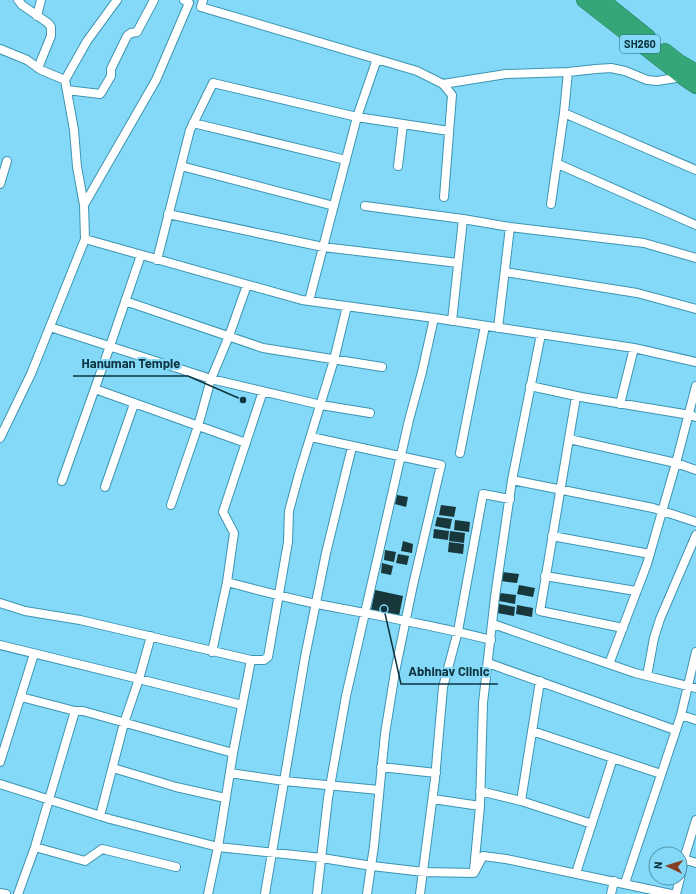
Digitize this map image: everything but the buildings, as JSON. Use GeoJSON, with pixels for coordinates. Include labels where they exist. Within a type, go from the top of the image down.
{"type":"FeatureCollection","features":[{"type":"Feature","properties":{"kind":"highway","name":"SH260"},"geometry":{"type":"LineString","coordinates":[[584,0],[689,75]]}},
{"type":"Feature","properties":{"kind":"highway","name":"SH260"},"geometry":{"type":"LineString","coordinates":[[602,0],[679,62],[696,86]]}},
{"type":"Feature","properties":{"kind":"street"},"geometry":{"type":"LineString","coordinates":[[18,0],[22,5],[48,23],[51,27],[51,36],[38,68]]}},
{"type":"Feature","properties":{"kind":"street"},"geometry":{"type":"LineString","coordinates":[[37,16],[41,0]]}},
{"type":"Feature","properties":{"kind":"street"},"geometry":{"type":"LineString","coordinates":[[0,436],[31,374],[85,239],[84,205],[77,167],[74,130],[65,80],[87,41],[117,0]]}},
{"type":"Feature","properties":{"kind":"street"},"geometry":{"type":"LineString","coordinates":[[67,90],[101,93],[127,36],[131,33],[137,32],[154,0]]}},
{"type":"Feature","properties":{"kind":"street"},"geometry":{"type":"LineString","coordinates":[[84,205],[156,80],[186,1],[202,4],[417,71],[443,84],[452,95],[444,197]]}},
{"type":"Feature","properties":{"kind":"street"},"geometry":{"type":"LineString","coordinates":[[0,49],[26,60],[38,68],[65,80]]}},
{"type":"Feature","properties":{"kind":"street"},"geometry":{"type":"LineString","coordinates":[[309,302],[357,117],[376,59]]}},
{"type":"Feature","properties":{"kind":"street"},"geometry":{"type":"LineString","coordinates":[[443,84],[506,74],[568,72],[611,68],[625,71],[646,80],[657,81],[689,75]]}},
{"type":"Feature","properties":{"kind":"street"},"geometry":{"type":"LineString","coordinates":[[551,204],[558,164],[568,72]]}},
{"type":"Feature","properties":{"kind":"street"},"geometry":{"type":"LineString","coordinates":[[156,260],[190,130],[212,83],[357,117],[449,131]]}},
{"type":"Feature","properties":{"kind":"street"},"geometry":{"type":"LineString","coordinates":[[564,113],[696,170]]}},
{"type":"Feature","properties":{"kind":"street"},"geometry":{"type":"LineString","coordinates":[[193,123],[346,160]]}},
{"type":"Feature","properties":{"kind":"street"},"geometry":{"type":"LineString","coordinates":[[398,166],[403,124]]}},
{"type":"Feature","properties":{"kind":"street"},"geometry":{"type":"LineString","coordinates":[[0,184],[7,161]]}},
{"type":"Feature","properties":{"kind":"street"},"geometry":{"type":"LineString","coordinates":[[558,164],[696,225]]}},
{"type":"Feature","properties":{"kind":"street"},"geometry":{"type":"LineString","coordinates":[[180,166],[334,206]]}},
{"type":"Feature","properties":{"kind":"street"},"geometry":{"type":"LineString","coordinates":[[365,206],[510,227],[644,243],[695,256]]}},
{"type":"Feature","properties":{"kind":"street"},"geometry":{"type":"LineString","coordinates":[[168,214],[323,247],[458,263]]}},
{"type":"Feature","properties":{"kind":"street"},"geometry":{"type":"LineString","coordinates":[[452,321],[463,219]]}},
{"type":"Feature","properties":{"kind":"street"},"geometry":{"type":"LineString","coordinates":[[498,328],[510,227]]}},
{"type":"Feature","properties":{"kind":"street"},"geometry":{"type":"LineString","coordinates":[[85,239],[309,302],[434,318],[634,348],[696,362]]}},
{"type":"Feature","properties":{"kind":"street"},"geometry":{"type":"LineString","coordinates":[[62,481],[141,255]]}},
{"type":"Feature","properties":{"kind":"street"},"geometry":{"type":"LineString","coordinates":[[505,272],[637,293],[696,309]]}},
{"type":"Feature","properties":{"kind":"street"},"geometry":{"type":"LineString","coordinates":[[171,505],[198,426],[211,379],[229,336],[247,285]]}},
{"type":"Feature","properties":{"kind":"street"},"geometry":{"type":"LineString","coordinates":[[125,301],[263,348],[382,367]]}},
{"type":"Feature","properties":{"kind":"street"},"geometry":{"type":"LineString","coordinates":[[0,603],[25,610],[80,620],[251,660],[264,660],[268,657],[288,542],[289,511],[334,360],[347,306]]}},
{"type":"Feature","properties":{"kind":"street"},"geometry":{"type":"LineString","coordinates":[[317,894],[330,786],[346,696],[409,420],[434,318]]}},
{"type":"Feature","properties":{"kind":"street"},"geometry":{"type":"LineString","coordinates":[[460,453],[486,326]]}},
{"type":"Feature","properties":{"kind":"street"},"geometry":{"type":"LineString","coordinates":[[50,327],[211,379],[321,405],[370,413]]}},
{"type":"Feature","properties":{"kind":"street"},"geometry":{"type":"LineString","coordinates":[[474,873],[480,806],[484,703],[488,663],[512,480],[541,334]]}},
{"type":"Feature","properties":{"kind":"street"},"geometry":{"type":"LineString","coordinates":[[620,404],[634,348]]}},
{"type":"Feature","properties":{"kind":"street"},"geometry":{"type":"LineString","coordinates":[[530,386],[576,396],[693,416]]}},
{"type":"Feature","properties":{"kind":"street"},"geometry":{"type":"LineString","coordinates":[[609,664],[650,554],[676,463],[693,416],[696,386]]}},
{"type":"Feature","properties":{"kind":"street"},"geometry":{"type":"LineString","coordinates":[[95,389],[246,443]]}},
{"type":"Feature","properties":{"kind":"street"},"geometry":{"type":"LineString","coordinates":[[212,652],[227,582],[234,533],[223,512],[263,391]]}},
{"type":"Feature","properties":{"kind":"street"},"geometry":{"type":"LineString","coordinates":[[576,396],[540,611],[623,628]]}},
{"type":"Feature","properties":{"kind":"street"},"geometry":{"type":"LineString","coordinates":[[105,487],[134,404]]}},
{"type":"Feature","properties":{"kind":"street"},"geometry":{"type":"LineString","coordinates":[[311,437],[441,465],[412,585],[395,672],[381,767],[372,866],[366,894]]}},
{"type":"Feature","properties":{"kind":"street"},"geometry":{"type":"LineString","coordinates":[[569,439],[676,463],[696,470]]}},
{"type":"Feature","properties":{"kind":"street"},"geometry":{"type":"LineString","coordinates":[[265,894],[305,658],[326,553],[352,447]]}},
{"type":"Feature","properties":{"kind":"street"},"geometry":{"type":"LineString","coordinates":[[512,480],[653,508],[696,522]]}},
{"type":"Feature","properties":{"kind":"street"},"geometry":{"type":"LineString","coordinates":[[420,894],[436,773],[443,687],[458,631],[483,494],[510,499]]}},
{"type":"Feature","properties":{"kind":"street"},"geometry":{"type":"LineString","coordinates":[[647,676],[654,638],[660,619],[696,535]]}},
{"type":"Feature","properties":{"kind":"street"},"geometry":{"type":"LineString","coordinates":[[552,536],[650,554]]}},
{"type":"Feature","properties":{"kind":"street"},"geometry":{"type":"LineString","coordinates":[[546,576],[636,591]]}},
{"type":"Feature","properties":{"kind":"street"},"geometry":{"type":"LineString","coordinates":[[227,582],[316,604],[406,620],[458,631],[491,640]]}},
{"type":"Feature","properties":{"kind":"street"},"geometry":{"type":"LineString","coordinates":[[493,624],[609,664],[647,676],[692,687]]}},
{"type":"Feature","properties":{"kind":"street"},"geometry":{"type":"LineString","coordinates":[[100,816],[124,723],[139,679],[151,636]]}},
{"type":"Feature","properties":{"kind":"street"},"geometry":{"type":"LineString","coordinates":[[0,645],[242,705]]}},
{"type":"Feature","properties":{"kind":"street"},"geometry":{"type":"LineString","coordinates":[[625,883],[680,715],[692,687],[696,652]]}},
{"type":"Feature","properties":{"kind":"street"},"geometry":{"type":"LineString","coordinates":[[0,762],[34,654]]}},
{"type":"Feature","properties":{"kind":"street"},"geometry":{"type":"LineString","coordinates":[[208,894],[218,847],[225,798],[251,660]]}},
{"type":"Feature","properties":{"kind":"street"},"geometry":{"type":"LineString","coordinates":[[488,663],[676,730]]}},
{"type":"Feature","properties":{"kind":"street"},"geometry":{"type":"LineString","coordinates":[[521,801],[540,681]]}},
{"type":"Feature","properties":{"kind":"street"},"geometry":{"type":"LineString","coordinates":[[21,697],[75,711],[83,711],[233,753]]}},
{"type":"Feature","properties":{"kind":"street"},"geometry":{"type":"LineString","coordinates":[[18,894],[35,847],[75,711]]}},
{"type":"Feature","properties":{"kind":"street"},"geometry":{"type":"LineString","coordinates":[[680,715],[696,720]]}},
{"type":"Feature","properties":{"kind":"street"},"geometry":{"type":"LineString","coordinates":[[532,731],[661,774]]}},
{"type":"Feature","properties":{"kind":"street"},"geometry":{"type":"LineString","coordinates":[[576,873],[613,758]]}},
{"type":"Feature","properties":{"kind":"street"},"geometry":{"type":"LineString","coordinates":[[381,767],[436,773]]}},
{"type":"Feature","properties":{"kind":"street"},"geometry":{"type":"LineString","coordinates":[[113,768],[176,787],[225,798]]}},
{"type":"Feature","properties":{"kind":"street"},"geometry":{"type":"LineString","coordinates":[[230,773],[284,781],[379,790]]}},
{"type":"Feature","properties":{"kind":"street"},"geometry":{"type":"LineString","coordinates":[[0,784],[100,816],[218,847],[322,858],[424,872],[474,873]]}},
{"type":"Feature","properties":{"kind":"street"},"geometry":{"type":"LineString","coordinates":[[480,791],[521,801],[592,824]]}},
{"type":"Feature","properties":{"kind":"street"},"geometry":{"type":"LineString","coordinates":[[433,798],[480,806]]}},
{"type":"Feature","properties":{"kind":"street"},"geometry":{"type":"LineString","coordinates":[[688,846],[696,820]]}},
{"type":"Feature","properties":{"kind":"street"},"geometry":{"type":"LineString","coordinates":[[35,847],[85,861],[102,848],[176,867]]}},
{"type":"Feature","properties":{"kind":"street"},"geometry":{"type":"LineString","coordinates":[[474,873],[483,856],[576,873],[671,894]]}},
{"type":"Feature","properties":{"kind":"street"},"geometry":{"type":"LineString","coordinates":[[611,894],[614,881]]}},
{"type":"Feature","properties":{"kind":"street"},"geometry":{"type":"LineString","coordinates":[[0,893],[6,894]]}},
{"type":"Feature","properties":{"kind":"place","name":"Hanuman Temple"},"geometry":{"type":"Point","coordinates":[243,400]}},
{"type":"Feature","properties":{"kind":"place","name":"Abhinav Clinic"},"geometry":{"type":"Point","coordinates":[384,609]}}]}
